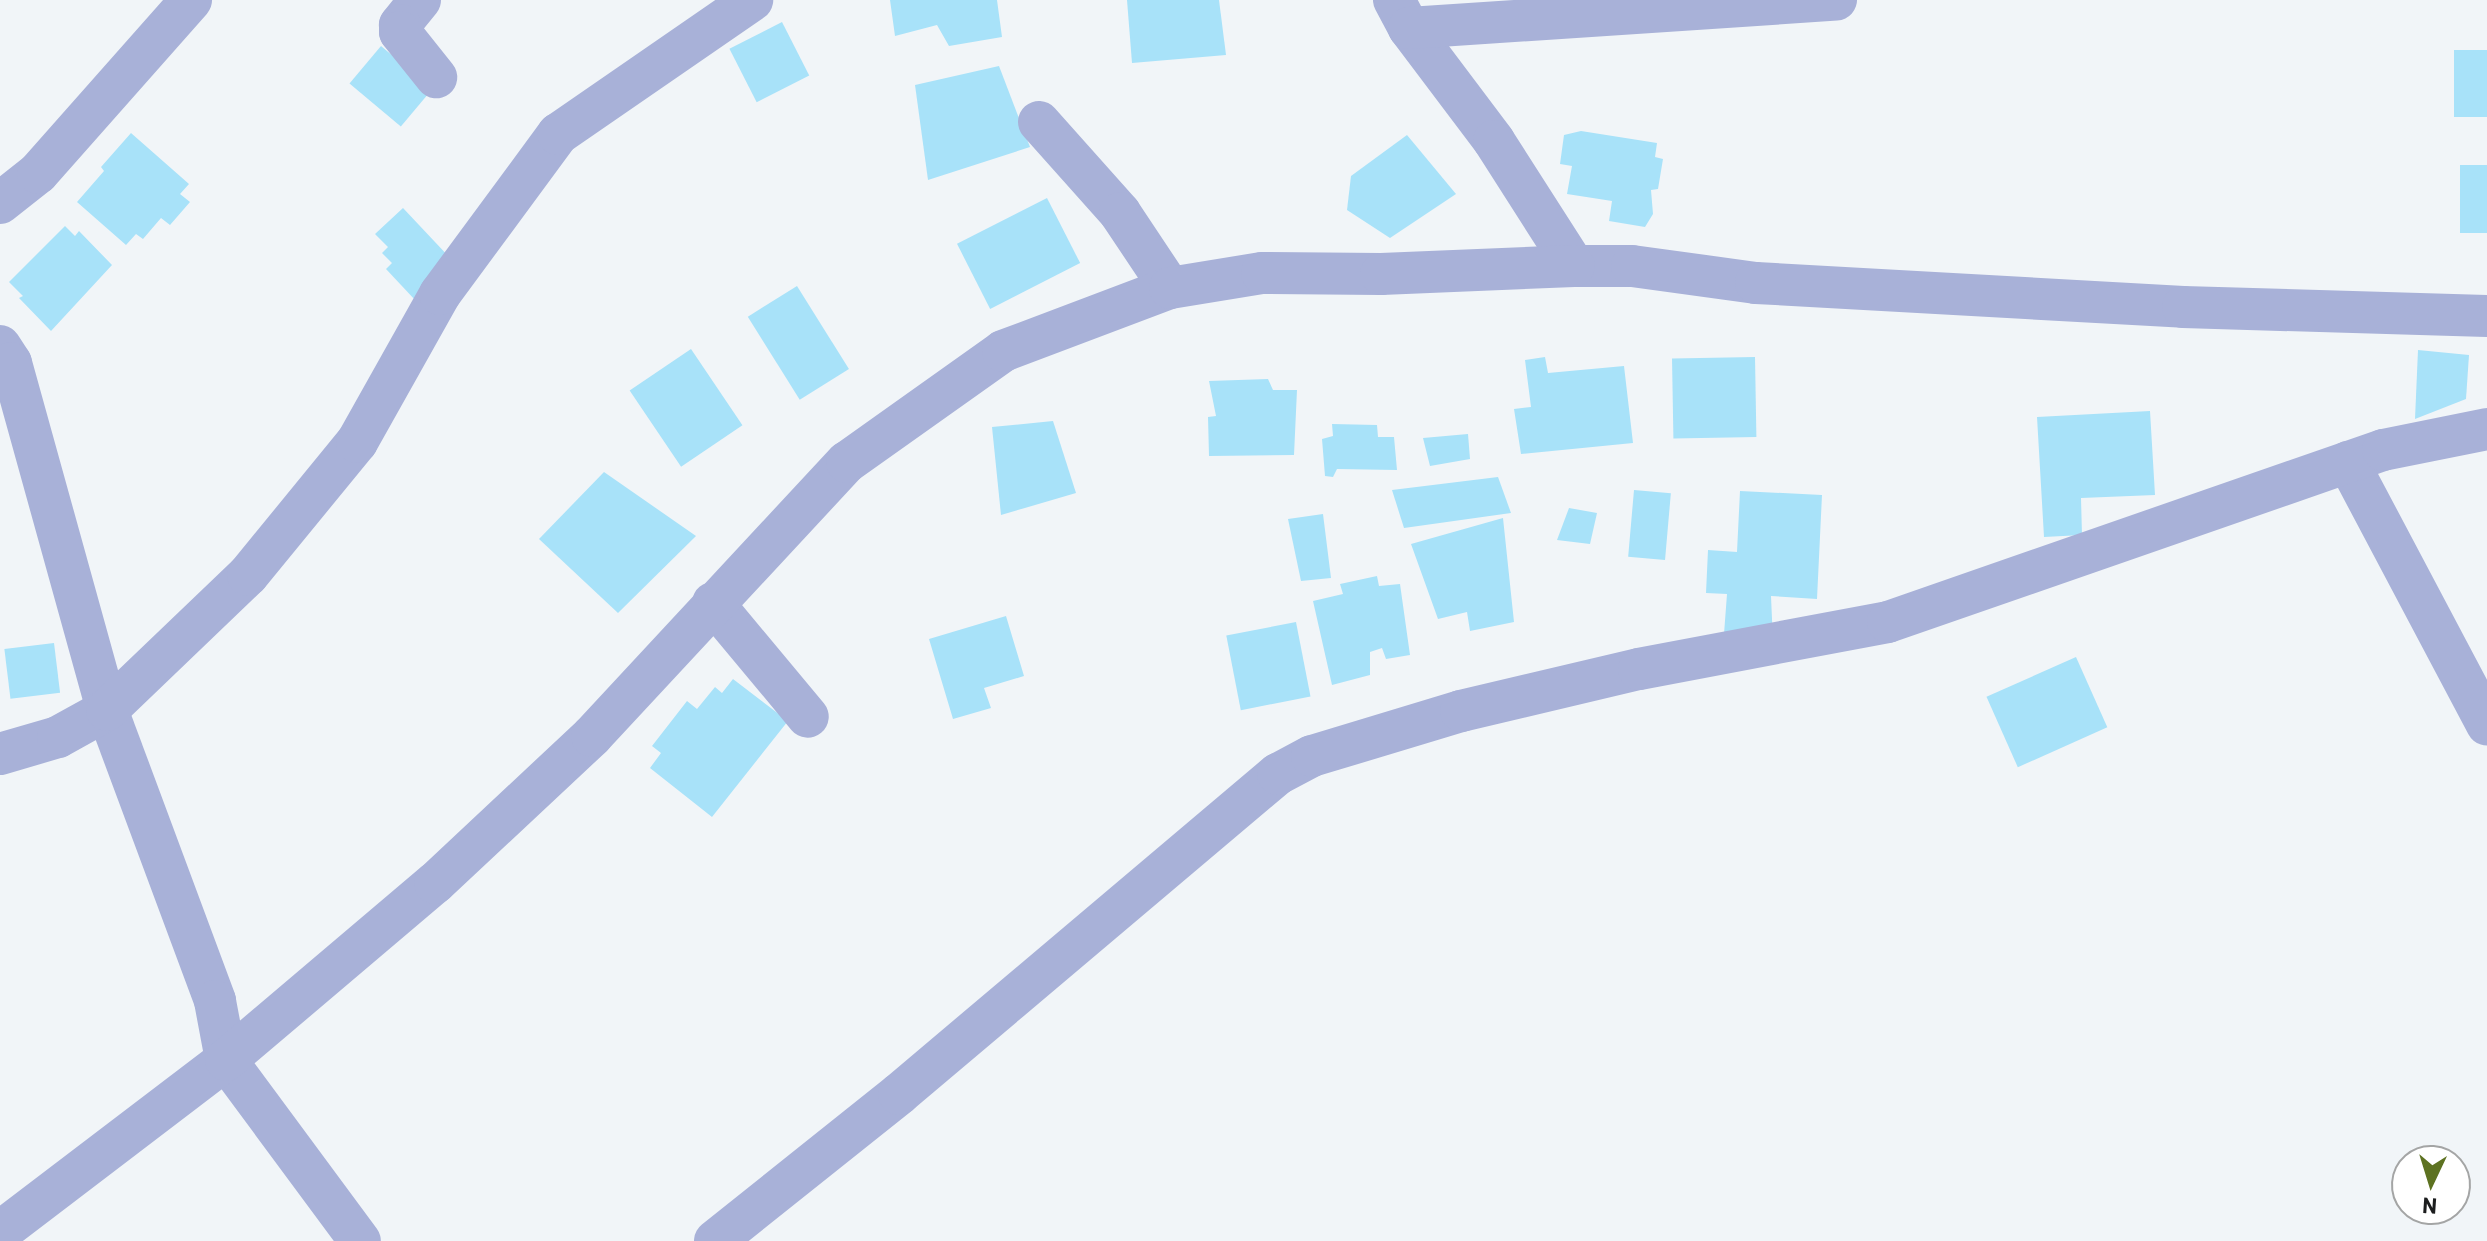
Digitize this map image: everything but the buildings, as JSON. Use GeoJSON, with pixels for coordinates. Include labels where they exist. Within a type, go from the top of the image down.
{"type":"FeatureCollection","features":[{"type":"Feature","properties":{"kind":"street"},"geometry":{"type":"LineString","coordinates":[[0,203],[38,173],[191,0]]}},
{"type":"Feature","properties":{"kind":"street"},"geometry":{"type":"LineString","coordinates":[[420,0],[400,25],[400,32],[436,77]]}},
{"type":"Feature","properties":{"kind":"street"},"geometry":{"type":"LineString","coordinates":[[0,754],[58,737],[107,710],[248,575],[357,442],[440,294],[558,134],[752,0]]}},
{"type":"Feature","properties":{"kind":"street"},"geometry":{"type":"LineString","coordinates":[[1402,14],[1836,0]]}},
{"type":"Feature","properties":{"kind":"street"},"geometry":{"type":"LineString","coordinates":[[1402,14],[1494,141],[1574,266]]}},
{"type":"Feature","properties":{"kind":"street"},"geometry":{"type":"LineString","coordinates":[[1039,122],[1120,213],[1170,288]]}},
{"type":"Feature","properties":{"kind":"street"},"geometry":{"type":"LineString","coordinates":[[0,1232],[226,1060],[435,883],[581,747],[847,462],[1003,351],[1170,288],[1262,273],[1381,274],[1632,266],[1756,283],[2183,307],[2487,316]]}},
{"type":"Feature","properties":{"kind":"street"},"geometry":{"type":"LineString","coordinates":[[0,346],[11,363],[107,710],[215,1001],[226,1060],[360,1241]]}},
{"type":"Feature","properties":{"kind":"street"},"geometry":{"type":"LineString","coordinates":[[715,1241],[899,1094],[1267,783],[1312,756],[1461,711],[1773,642],[1888,622],[2383,450],[2487,429]]}},
{"type":"Feature","properties":{"kind":"street"},"geometry":{"type":"LineString","coordinates":[[2348,462],[2487,724]]}},
{"type":"Feature","properties":{"kind":"street"},"geometry":{"type":"LineString","coordinates":[[713,603],[808,717]]}}]}
